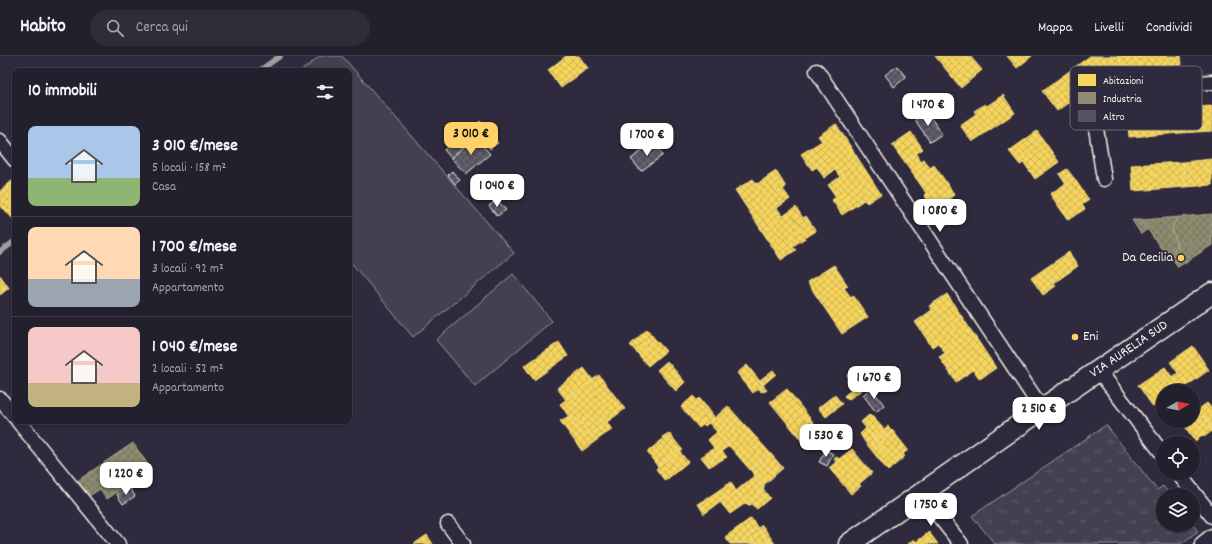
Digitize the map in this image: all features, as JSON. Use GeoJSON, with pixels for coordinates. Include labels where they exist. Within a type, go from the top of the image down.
{"type":"FeatureCollection","features":[{"type":"Feature","properties":{"kind":"main road","name":"VIA AURELIA SUD"},"geometry":{"type":"LineString","coordinates":[[849,544],[1042,409],[1212,293]]}},
{"type":"Feature","properties":{"kind":"street"},"geometry":{"type":"LineString","coordinates":[[817,71],[1042,409]]}},
{"type":"Feature","properties":{"kind":"street"},"geometry":{"type":"LineString","coordinates":[[1202,83],[1212,82]]}},
{"type":"Feature","properties":{"kind":"street"},"geometry":{"type":"LineString","coordinates":[[1096,130],[1104,179]]}},
{"type":"Feature","properties":{"kind":"street"},"geometry":{"type":"LineString","coordinates":[[0,141],[12,156]]}},
{"type":"Feature","properties":{"kind":"street"},"geometry":{"type":"LineString","coordinates":[[1099,371],[1156,445]]}},
{"type":"Feature","properties":{"kind":"street"},"geometry":{"type":"LineString","coordinates":[[0,399],[12,413]]}},
{"type":"Feature","properties":{"kind":"street"},"geometry":{"type":"LineString","coordinates":[[20,424],[118,544]]}},
{"type":"Feature","properties":{"kind":"street"},"geometry":{"type":"LineString","coordinates":[[1184,480],[1212,516]]}},
{"type":"Feature","properties":{"kind":"street"},"geometry":{"type":"LineString","coordinates":[[921,494],[961,544]]}},
{"type":"Feature","properties":{"kind":"street"},"geometry":{"type":"LineString","coordinates":[[448,524],[463,544]]}},
{"type":"Feature","properties":{"kind":"street"},"geometry":{"type":"LineString","coordinates":[[1202,544],[1212,536]]}},
{"type":"Feature","properties":{"kind":"green space"},"geometry":{"type":"Polygon","coordinates":[[[320,56],[342,56],[514,253],[413,337],[352,264],[352,68],[305,68],[320,56]]]}},
{"type":"Feature","properties":{"kind":"green space"},"geometry":{"type":"Polygon","coordinates":[[[513,274],[552,321],[475,386],[436,340],[513,274]]]}},
{"type":"Feature","properties":{"kind":"green space"},"geometry":{"type":"Polygon","coordinates":[[[1106,425],[1156,489],[1156,532],[1197,532],[1181,544],[995,544],[972,516],[1106,425]]]}},
{"type":"Feature","properties":{"kind":"building: Abitazioni"},"geometry":{"type":"Polygon","coordinates":[[[566,56],[579,56],[588,68],[561,88],[548,70],[566,56]]]}},
{"type":"Feature","properties":{"kind":"building: Abitazioni"},"geometry":{"type":"Polygon","coordinates":[[[935,56],[970,56],[982,70],[961,88],[935,56]]]}},
{"type":"Feature","properties":{"kind":"building: Abitazioni"},"geometry":{"type":"Polygon","coordinates":[[[1007,56],[1032,56],[1017,68],[1007,56]]]}},
{"type":"Feature","properties":{"kind":"building: Abitazioni"},"geometry":{"type":"Polygon","coordinates":[[[1092,56],[1099,66],[1076,66],[1092,56]]]}},
{"type":"Feature","properties":{"kind":"building: Abitazioni"},"geometry":{"type":"Polygon","coordinates":[[[1092,56],[1120,56],[1121,66],[1099,66],[1092,56]]]}},
{"type":"Feature","properties":{"kind":"building: Abitazioni"},"geometry":{"type":"Polygon","coordinates":[[[1120,56],[1181,56],[1182,65],[1167,66],[1121,66],[1120,56]]]}},
{"type":"Feature","properties":{"kind":"building: Abitazioni"},"geometry":{"type":"Polygon","coordinates":[[[1070,71],[1070,101],[1057,111],[1042,91],[1070,71]]]}},
{"type":"Feature","properties":{"kind":"building: Abitazioni"},"geometry":{"type":"Polygon","coordinates":[[[1003,95],[1015,113],[972,142],[960,125],[976,114],[974,111],[985,104],[987,106],[1003,95]]]}},
{"type":"Feature","properties":{"kind":"building: Abitazioni"},"geometry":{"type":"Polygon","coordinates":[[[1212,106],[1212,131],[1181,133],[1181,130],[1202,130],[1202,107],[1212,106]]]}},
{"type":"Feature","properties":{"kind":"building: Abitazioni"},"geometry":{"type":"Polygon","coordinates":[[[480,121],[498,143],[490,149],[473,128],[480,121]]]}},
{"type":"Feature","properties":{"kind":"building: Abitazioni"},"geometry":{"type":"Polygon","coordinates":[[[836,124],[881,194],[867,203],[864,200],[842,215],[832,200],[836,197],[828,185],[840,177],[835,170],[824,178],[817,167],[812,170],[801,154],[822,141],[818,136],[836,124]]]}},
{"type":"Feature","properties":{"kind":"building: Abitazioni"},"geometry":{"type":"Polygon","coordinates":[[[1128,130],[1181,130],[1181,133],[1129,137],[1128,130]]]}},
{"type":"Feature","properties":{"kind":"building: Abitazioni"},"geometry":{"type":"Polygon","coordinates":[[[1037,131],[1059,162],[1035,179],[1024,163],[1020,165],[1009,151],[1037,131]]]}},
{"type":"Feature","properties":{"kind":"building: Abitazioni"},"geometry":{"type":"Polygon","coordinates":[[[911,132],[923,149],[904,162],[892,145],[911,132]]]}},
{"type":"Feature","properties":{"kind":"building: Abitazioni"},"geometry":{"type":"Polygon","coordinates":[[[916,154],[921,161],[924,159],[930,168],[927,179],[920,184],[904,162],[916,154]]]}},
{"type":"Feature","properties":{"kind":"building: Abitazioni"},"geometry":{"type":"Polygon","coordinates":[[[1212,159],[1212,185],[1185,187],[1183,162],[1212,159]]]}},
{"type":"Feature","properties":{"kind":"building: Abitazioni"},"geometry":{"type":"Polygon","coordinates":[[[1183,162],[1185,187],[1133,191],[1131,165],[1183,162]]]}},
{"type":"Feature","properties":{"kind":"building: Abitazioni"},"geometry":{"type":"Polygon","coordinates":[[[934,165],[939,172],[927,179],[930,168],[934,165]]]}},
{"type":"Feature","properties":{"kind":"building: Abitazioni"},"geometry":{"type":"Polygon","coordinates":[[[1067,169],[1074,178],[1065,183],[1059,174],[1067,169]]]}},
{"type":"Feature","properties":{"kind":"building: Abitazioni"},"geometry":{"type":"Polygon","coordinates":[[[776,171],[786,187],[783,189],[790,199],[777,208],[783,216],[796,207],[803,218],[806,216],[816,231],[793,246],[796,250],[781,260],[735,190],[753,179],[757,184],[776,171]]]}},
{"type":"Feature","properties":{"kind":"building: Abitazioni"},"geometry":{"type":"Polygon","coordinates":[[[939,172],[952,191],[947,195],[949,199],[934,209],[924,195],[926,193],[920,184],[939,172]]]}},
{"type":"Feature","properties":{"kind":"building: Abitazioni"},"geometry":{"type":"Polygon","coordinates":[[[1074,178],[1089,200],[1082,205],[1085,209],[1068,220],[1050,194],[1074,178]]]}},
{"type":"Feature","properties":{"kind":"building: Abitazioni"},"geometry":{"type":"Polygon","coordinates":[[[12,181],[12,218],[0,206],[0,191],[12,181]]]}},
{"type":"Feature","properties":{"kind":"building: Abitazioni"},"geometry":{"type":"Polygon","coordinates":[[[952,191],[954,195],[949,199],[947,195],[952,191]]]}},
{"type":"Feature","properties":{"kind":"building: Abitazioni"},"geometry":{"type":"Polygon","coordinates":[[[947,200],[958,215],[945,225],[934,209],[947,200]]]}},
{"type":"Feature","properties":{"kind":"building: Abitazioni"},"geometry":{"type":"Polygon","coordinates":[[[1069,252],[1078,266],[1054,283],[1044,269],[1069,252]]]}},
{"type":"Feature","properties":{"kind":"building: Abitazioni"},"geometry":{"type":"Polygon","coordinates":[[[834,265],[848,286],[844,288],[851,297],[853,295],[868,317],[842,334],[807,282],[834,265]]]}},
{"type":"Feature","properties":{"kind":"building: Abitazioni"},"geometry":{"type":"Polygon","coordinates":[[[1044,269],[1056,286],[1043,295],[1031,278],[1044,269]]]}},
{"type":"Feature","properties":{"kind":"building: Abitazioni"},"geometry":{"type":"Polygon","coordinates":[[[0,275],[9,288],[0,295],[0,275]]]}},
{"type":"Feature","properties":{"kind":"building: Abitazioni"},"geometry":{"type":"Polygon","coordinates":[[[947,294],[996,368],[980,379],[973,370],[956,382],[939,357],[945,353],[938,343],[932,347],[915,322],[932,310],[929,306],[947,294]]]}},
{"type":"Feature","properties":{"kind":"building: Abitazioni"},"geometry":{"type":"Polygon","coordinates":[[[647,329],[655,339],[638,354],[630,345],[647,329]]]}},
{"type":"Feature","properties":{"kind":"building: Abitazioni"},"geometry":{"type":"Polygon","coordinates":[[[655,339],[666,351],[648,366],[638,354],[655,339]]]}},
{"type":"Feature","properties":{"kind":"building: Abitazioni"},"geometry":{"type":"Polygon","coordinates":[[[559,342],[568,356],[534,380],[524,366],[559,342]]]}},
{"type":"Feature","properties":{"kind":"building: Abitazioni"},"geometry":{"type":"Polygon","coordinates":[[[1193,346],[1209,370],[1189,384],[1177,384],[1172,377],[1178,373],[1170,362],[1193,346]]]}},
{"type":"Feature","properties":{"kind":"building: Abitazioni"},"geometry":{"type":"Polygon","coordinates":[[[667,361],[685,382],[676,391],[657,370],[667,361]]]}},
{"type":"Feature","properties":{"kind":"building: Abitazioni"},"geometry":{"type":"Polygon","coordinates":[[[747,365],[763,385],[753,393],[737,373],[747,365]]]}},
{"type":"Feature","properties":{"kind":"building: Abitazioni"},"geometry":{"type":"Polygon","coordinates":[[[1165,367],[1177,384],[1156,384],[1156,405],[1153,407],[1138,385],[1165,367]]]}},
{"type":"Feature","properties":{"kind":"building: Abitazioni"},"geometry":{"type":"Polygon","coordinates":[[[584,368],[593,380],[566,400],[557,388],[584,368]]]}},
{"type":"Feature","properties":{"kind":"building: Abitazioni"},"geometry":{"type":"Polygon","coordinates":[[[773,370],[776,374],[763,385],[760,380],[773,370]]]}},
{"type":"Feature","properties":{"kind":"building: Abitazioni"},"geometry":{"type":"Polygon","coordinates":[[[599,375],[625,409],[603,425],[599,419],[593,424],[588,418],[576,427],[560,404],[599,375]]]}},
{"type":"Feature","properties":{"kind":"building: Abitazioni"},"geometry":{"type":"Polygon","coordinates":[[[862,377],[868,385],[848,400],[844,396],[851,390],[849,387],[862,377]]]}},
{"type":"Feature","properties":{"kind":"building: Abitazioni"},"geometry":{"type":"Polygon","coordinates":[[[763,385],[767,390],[761,392],[759,388],[763,385]]]}},
{"type":"Feature","properties":{"kind":"building: Abitazioni"},"geometry":{"type":"Polygon","coordinates":[[[787,389],[813,422],[797,435],[770,402],[787,389]]]}},
{"type":"Feature","properties":{"kind":"building: Abitazioni"},"geometry":{"type":"Polygon","coordinates":[[[835,395],[842,404],[836,409],[829,399],[835,395]]]}},
{"type":"Feature","properties":{"kind":"building: Abitazioni"},"geometry":{"type":"Polygon","coordinates":[[[693,396],[697,400],[699,398],[707,407],[697,416],[704,424],[699,428],[681,407],[693,396]]]}},
{"type":"Feature","properties":{"kind":"building: Abitazioni"},"geometry":{"type":"Polygon","coordinates":[[[829,399],[836,409],[826,417],[818,408],[829,399]]]}},
{"type":"Feature","properties":{"kind":"building: Abitazioni"},"geometry":{"type":"Polygon","coordinates":[[[1207,403],[1212,409],[1212,429],[1204,416],[1201,418],[1200,417],[1200,408],[1207,403]]]}},
{"type":"Feature","properties":{"kind":"building: Abitazioni"},"geometry":{"type":"Polygon","coordinates":[[[728,406],[736,415],[717,432],[709,423],[728,406]]]}},
{"type":"Feature","properties":{"kind":"building: Abitazioni"},"geometry":{"type":"Polygon","coordinates":[[[707,407],[715,418],[705,426],[697,416],[707,407]]]}},
{"type":"Feature","properties":{"kind":"building: Abitazioni"},"geometry":{"type":"Polygon","coordinates":[[[870,414],[884,429],[874,438],[861,422],[870,414]]]}},
{"type":"Feature","properties":{"kind":"building: Abitazioni"},"geometry":{"type":"Polygon","coordinates":[[[736,415],[771,454],[768,457],[766,456],[753,467],[754,469],[751,471],[717,432],[736,415]]]}},
{"type":"Feature","properties":{"kind":"building: Abitazioni"},"geometry":{"type":"Polygon","coordinates":[[[569,416],[576,427],[582,422],[591,434],[599,428],[604,435],[582,451],[560,421],[569,416]]]}},
{"type":"Feature","properties":{"kind":"building: Abitazioni"},"geometry":{"type":"Polygon","coordinates":[[[1204,416],[1207,421],[1200,426],[1200,417],[1201,418],[1204,416]]]}},
{"type":"Feature","properties":{"kind":"building: Abitazioni"},"geometry":{"type":"Polygon","coordinates":[[[588,418],[593,424],[599,419],[603,425],[591,434],[582,422],[588,418]]]}},
{"type":"Feature","properties":{"kind":"building: Abitazioni"},"geometry":{"type":"Polygon","coordinates":[[[1207,421],[1212,431],[1204,437],[1198,428],[1200,428],[1207,421]]]}},
{"type":"Feature","properties":{"kind":"building: Abitazioni"},"geometry":{"type":"Polygon","coordinates":[[[607,422],[612,430],[604,435],[599,428],[607,422]]]}},
{"type":"Feature","properties":{"kind":"building: Abitazioni"},"geometry":{"type":"Polygon","coordinates":[[[813,422],[819,429],[803,443],[797,435],[813,422]]]}},
{"type":"Feature","properties":{"kind":"building: Abitazioni"},"geometry":{"type":"Polygon","coordinates":[[[888,426],[893,431],[877,444],[873,439],[888,426]]]}},
{"type":"Feature","properties":{"kind":"building: Abitazioni"},"geometry":{"type":"Polygon","coordinates":[[[866,428],[874,438],[873,439],[895,465],[888,471],[860,434],[866,428]]]}},
{"type":"Feature","properties":{"kind":"building: Abitazioni"},"geometry":{"type":"Polygon","coordinates":[[[1186,428],[1198,428],[1203,435],[1200,437],[1200,436],[1192,436],[1186,428]]]}},
{"type":"Feature","properties":{"kind":"building: Abitazioni"},"geometry":{"type":"Polygon","coordinates":[[[893,431],[908,450],[903,454],[905,456],[895,465],[877,444],[893,431]]]}},
{"type":"Feature","properties":{"kind":"building: Abitazioni"},"geometry":{"type":"Polygon","coordinates":[[[717,432],[729,446],[722,451],[710,438],[717,432]]]}},
{"type":"Feature","properties":{"kind":"building: Abitazioni"},"geometry":{"type":"Polygon","coordinates":[[[669,433],[681,448],[658,467],[647,452],[663,439],[662,437],[669,433]]]}},
{"type":"Feature","properties":{"kind":"building: Abitazioni"},"geometry":{"type":"Polygon","coordinates":[[[710,438],[722,451],[705,462],[701,457],[714,448],[708,440],[710,438]]]}},
{"type":"Feature","properties":{"kind":"building: Abitazioni"},"geometry":{"type":"Polygon","coordinates":[[[681,448],[683,450],[680,452],[688,462],[665,481],[656,469],[681,448]]]}},
{"type":"Feature","properties":{"kind":"building: Abitazioni"},"geometry":{"type":"Polygon","coordinates":[[[852,449],[872,473],[859,484],[861,486],[851,494],[829,468],[836,462],[834,459],[837,457],[839,459],[852,449]]]}},
{"type":"Feature","properties":{"kind":"building: Abitazioni"},"geometry":{"type":"Polygon","coordinates":[[[722,451],[727,457],[709,467],[705,462],[722,451]]]}},
{"type":"Feature","properties":{"kind":"building: Abitazioni"},"geometry":{"type":"Polygon","coordinates":[[[771,454],[783,468],[775,475],[762,460],[771,454]]]}},
{"type":"Feature","properties":{"kind":"building: Abitazioni"},"geometry":{"type":"Polygon","coordinates":[[[762,460],[775,475],[764,485],[751,471],[754,469],[753,467],[762,460]]]}},
{"type":"Feature","properties":{"kind":"building: Abitazioni"},"geometry":{"type":"Polygon","coordinates":[[[755,475],[765,487],[746,503],[736,491],[755,475]]]}},
{"type":"Feature","properties":{"kind":"building: Abitazioni"},"geometry":{"type":"Polygon","coordinates":[[[731,482],[736,491],[704,514],[698,504],[731,482]]]}},
{"type":"Feature","properties":{"kind":"building: Abitazioni"},"geometry":{"type":"Polygon","coordinates":[[[763,489],[770,498],[757,509],[751,504],[749,506],[746,503],[763,489]]]}},
{"type":"Feature","properties":{"kind":"building: Abitazioni"},"geometry":{"type":"Polygon","coordinates":[[[736,491],[746,503],[730,514],[720,502],[736,491]]]}},
{"type":"Feature","properties":{"kind":"building: Abitazioni"},"geometry":{"type":"Polygon","coordinates":[[[751,518],[758,528],[738,544],[730,544],[725,537],[751,518]]]}},
{"type":"Feature","properties":{"kind":"building: Abitazioni"},"geometry":{"type":"Polygon","coordinates":[[[762,525],[775,544],[770,544],[758,528],[762,525]]]}},
{"type":"Feature","properties":{"kind":"building: Abitazioni"},"geometry":{"type":"Polygon","coordinates":[[[758,528],[770,544],[738,544],[758,528]]]}},
{"type":"Feature","properties":{"kind":"building: Abitazioni"},"geometry":{"type":"Polygon","coordinates":[[[929,532],[938,544],[918,544],[916,542],[929,532]]]}},
{"type":"Feature","properties":{"kind":"building: Abitazioni"},"geometry":{"type":"Polygon","coordinates":[[[427,535],[433,544],[414,544],[418,541],[427,535]]]}},
{"type":"Feature","properties":{"kind":"building: Abitazioni"},"geometry":{"type":"Polygon","coordinates":[[[914,539],[918,544],[908,544],[914,539]]]}},
{"type":"Feature","properties":{"kind":"building: Industria"},"geometry":{"type":"Polygon","coordinates":[[[1212,214],[1212,245],[1178,267],[1170,255],[1176,247],[1176,242],[1172,232],[1173,224],[1180,217],[1212,214]]]}},
{"type":"Feature","properties":{"kind":"building: Industria"},"geometry":{"type":"Polygon","coordinates":[[[1180,217],[1173,224],[1172,229],[1176,247],[1167,257],[1141,220],[1180,217]]]}},
{"type":"Feature","properties":{"kind":"building: Industria"},"geometry":{"type":"Polygon","coordinates":[[[1132,220],[1141,220],[1148,229],[1141,234],[1132,220]]]}},
{"type":"Feature","properties":{"kind":"building: Industria"},"geometry":{"type":"Polygon","coordinates":[[[133,443],[151,469],[107,499],[100,489],[89,496],[77,481],[133,443]]]}},
{"type":"Feature","properties":{"kind":"building: Altro"},"geometry":{"type":"Polygon","coordinates":[[[897,66],[906,77],[894,87],[885,75],[897,66]]]}},
{"type":"Feature","properties":{"kind":"building: Altro"},"geometry":{"type":"Polygon","coordinates":[[[927,112],[942,134],[930,142],[915,120],[927,112]]]}},
{"type":"Feature","properties":{"kind":"building: Altro"},"geometry":{"type":"Polygon","coordinates":[[[468,129],[475,137],[451,158],[444,150],[468,129]]]}},
{"type":"Feature","properties":{"kind":"building: Altro"},"geometry":{"type":"Polygon","coordinates":[[[475,137],[490,154],[466,174],[451,158],[475,137]]]}},
{"type":"Feature","properties":{"kind":"building: Altro"},"geometry":{"type":"Polygon","coordinates":[[[653,142],[663,155],[641,171],[631,159],[653,142]]]}},
{"type":"Feature","properties":{"kind":"building: Altro"},"geometry":{"type":"Polygon","coordinates":[[[452,171],[460,180],[455,184],[448,175],[452,171]]]}},
{"type":"Feature","properties":{"kind":"building: Altro"},"geometry":{"type":"Polygon","coordinates":[[[497,200],[506,210],[497,216],[489,206],[497,200]]]}},
{"type":"Feature","properties":{"kind":"building: Altro"},"geometry":{"type":"Polygon","coordinates":[[[853,371],[859,379],[854,383],[847,375],[853,371]]]}},
{"type":"Feature","properties":{"kind":"building: Altro"},"geometry":{"type":"Polygon","coordinates":[[[871,388],[884,405],[876,412],[863,395],[871,388]]]}},
{"type":"Feature","properties":{"kind":"building: Altro"},"geometry":{"type":"Polygon","coordinates":[[[826,450],[833,454],[827,466],[819,462],[826,450]]]}},
{"type":"Feature","properties":{"kind":"building: Altro"},"geometry":{"type":"Polygon","coordinates":[[[129,487],[135,496],[123,504],[117,495],[129,487]]]}},
{"type":"Feature","properties":{"kind":"waterway"},"geometry":{"type":"LineString","coordinates":[[263,68],[280,56]]}},
{"type":"Feature","properties":{"kind":"waterway"},"geometry":{"type":"LineString","coordinates":[[0,252],[12,243]]}},
{"type":"Feature","properties":{"kind":"place","name":"Da Cecilia"},"geometry":{"type":"Point","coordinates":[1181,258]}},
{"type":"Feature","properties":{"kind":"place","name":"Eni"},"geometry":{"type":"Point","coordinates":[1075,337]}}]}
